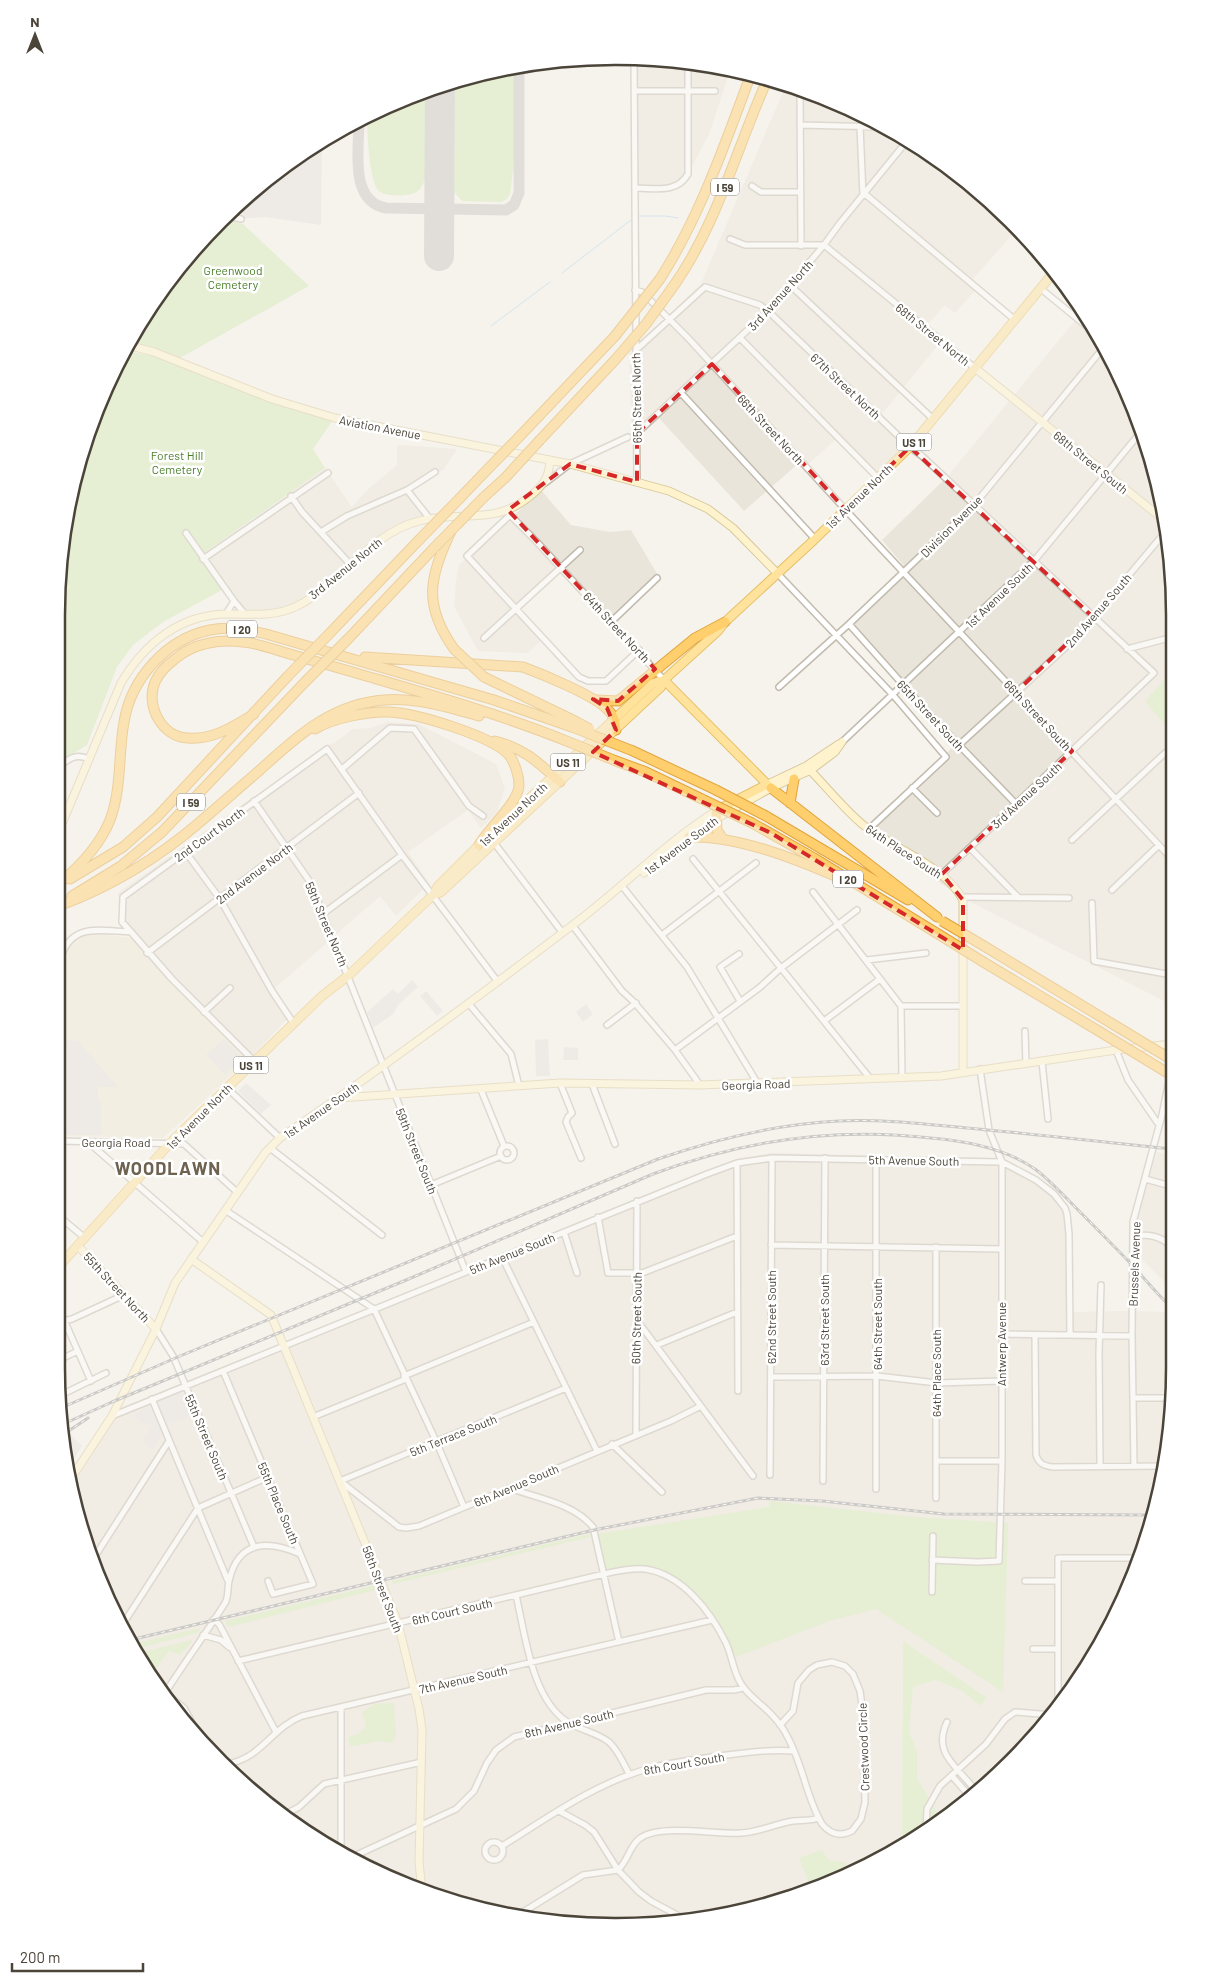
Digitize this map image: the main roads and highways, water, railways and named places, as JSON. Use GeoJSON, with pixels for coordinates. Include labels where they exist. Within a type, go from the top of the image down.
{"type":"FeatureCollection","features":[{"type":"Feature","properties":{"kind":"highway","name":"I 59"},"geometry":{"type":"LineString","coordinates":[[65,881],[89,869],[123,847],[157,817],[287,677],[615,336],[660,279],[672,259],[692,219],[749,82]]}},
{"type":"Feature","properties":{"kind":"highway","name":"I 59"},"geometry":{"type":"LineString","coordinates":[[65,901],[121,866],[150,842],[348,639],[453,528],[504,478],[615,360],[646,324],[682,275],[713,216],[765,86]]}},
{"type":"Feature","properties":{"kind":"highway"},"geometry":{"type":"LineString","coordinates":[[453,528],[434,572],[433,601],[440,627],[454,649],[484,677],[573,724]]}},
{"type":"Feature","properties":{"kind":"highway"},"geometry":{"type":"LineString","coordinates":[[593,699],[604,702],[618,701],[694,638],[725,622]]}},
{"type":"Feature","properties":{"kind":"highway","name":"I 20"},"geometry":{"type":"LineString","coordinates":[[65,880],[76,870],[96,846],[110,821],[117,796],[124,722],[131,696],[146,671],[169,649],[180,642],[209,630],[234,628],[266,634],[340,654],[573,724],[716,790],[766,816],[1166,1056]]}},
{"type":"Feature","properties":{"kind":"highway"},"geometry":{"type":"LineString","coordinates":[[254,714],[226,731],[214,735],[188,738],[177,736],[164,727],[159,720],[154,703],[153,690],[162,671],[184,652],[196,646],[207,644],[243,642],[346,670],[483,711],[551,736]]}},
{"type":"Feature","properties":{"kind":"highway"},"geometry":{"type":"LineString","coordinates":[[340,654],[396,660],[522,667],[540,673],[607,708],[615,719],[616,730]]}},
{"type":"Feature","properties":{"kind":"highway"},"geometry":{"type":"LineString","coordinates":[[65,902],[98,890],[152,860],[199,823],[300,733],[323,718],[348,707],[376,700],[406,700],[435,704],[551,736]]}},
{"type":"Feature","properties":{"kind":"highway"},"geometry":{"type":"LineString","coordinates":[[285,747],[320,726],[355,716],[388,712],[414,714],[448,725],[500,748],[510,757],[517,772],[519,786],[516,796],[486,833],[479,845]]}},
{"type":"Feature","properties":{"kind":"highway","name":"I 20"},"geometry":{"type":"LineString","coordinates":[[551,736],[632,768],[752,823],[874,894],[1166,1071]]}},
{"type":"Feature","properties":{"kind":"highway"},"geometry":{"type":"LineString","coordinates":[[482,739],[514,747],[530,755],[556,779]]}},
{"type":"Feature","properties":{"kind":"highway"},"geometry":{"type":"LineString","coordinates":[[790,803],[794,779]]}},
{"type":"Feature","properties":{"kind":"highway"},"geometry":{"type":"LineString","coordinates":[[769,786],[939,919]]}},
{"type":"Feature","properties":{"kind":"highway"},"geometry":{"type":"LineString","coordinates":[[716,814],[717,830],[722,838]]}},
{"type":"Feature","properties":{"kind":"highway"},"geometry":{"type":"LineString","coordinates":[[689,837],[722,838],[796,860],[874,894]]}},
{"type":"Feature","properties":{"kind":"main road","name":"1st Avenue North"},"geometry":{"type":"LineString","coordinates":[[65,1260],[172,1142],[322,996],[348,975],[433,895],[438,886],[479,845],[616,730],[661,687],[664,680],[718,631],[725,622],[815,539],[910,447],[1050,277]]}},
{"type":"Feature","properties":{"kind":"main road","name":"1st Avenue North"},"geometry":{"type":"LineString","coordinates":[[433,895],[441,892],[495,842],[615,719],[653,683],[664,680]]}},
{"type":"Feature","properties":{"kind":"main road","name":"64th Street North"},"geometry":{"type":"LineString","coordinates":[[664,680],[769,786]]}},
{"type":"Feature","properties":{"kind":"main road","name":"1st Avenue South"},"geometry":{"type":"LineString","coordinates":[[716,814],[769,786]]}},
{"type":"Feature","properties":{"kind":"waterway"},"geometry":{"type":"LineString","coordinates":[[638,216],[678,218]]}},
{"type":"Feature","properties":{"kind":"waterway"},"geometry":{"type":"LineString","coordinates":[[562,273],[631,220]]}},
{"type":"Feature","properties":{"kind":"waterway"},"geometry":{"type":"LineString","coordinates":[[491,326],[550,282]]}},
{"type":"Feature","properties":{"kind":"railway"},"geometry":{"type":"LineString","coordinates":[[66,1406],[180,1356],[658,1159],[702,1145],[747,1134],[793,1125],[839,1121],[903,1122],[1166,1148]]}},
{"type":"Feature","properties":{"kind":"railway"},"geometry":{"type":"LineString","coordinates":[[68,1422],[653,1174],[721,1152],[790,1139],[860,1134],[895,1135],[945,1139],[985,1147],[1011,1156],[1035,1169],[1052,1184],[1166,1302]]}},
{"type":"Feature","properties":{"kind":"railway"},"geometry":{"type":"LineString","coordinates":[[69,1431],[88,1418]]}},
{"type":"Feature","properties":{"kind":"railway"},"geometry":{"type":"LineString","coordinates":[[137,1638],[594,1530],[758,1498],[822,1501],[944,1514],[1146,1515]]}},
{"type":"Feature","properties":{"kind":"district","name":"WOODLAWN"},"geometry":{"type":"Point","coordinates":[168,1168]}},
{"type":"Feature","properties":{"kind":"park label","name":"Greenwood Cemetery"},"geometry":{"type":"Point","coordinates":[233,277]}},
{"type":"Feature","properties":{"kind":"park label","name":"Forest Hill Cemetery"},"geometry":{"type":"Point","coordinates":[177,462]}}]}
